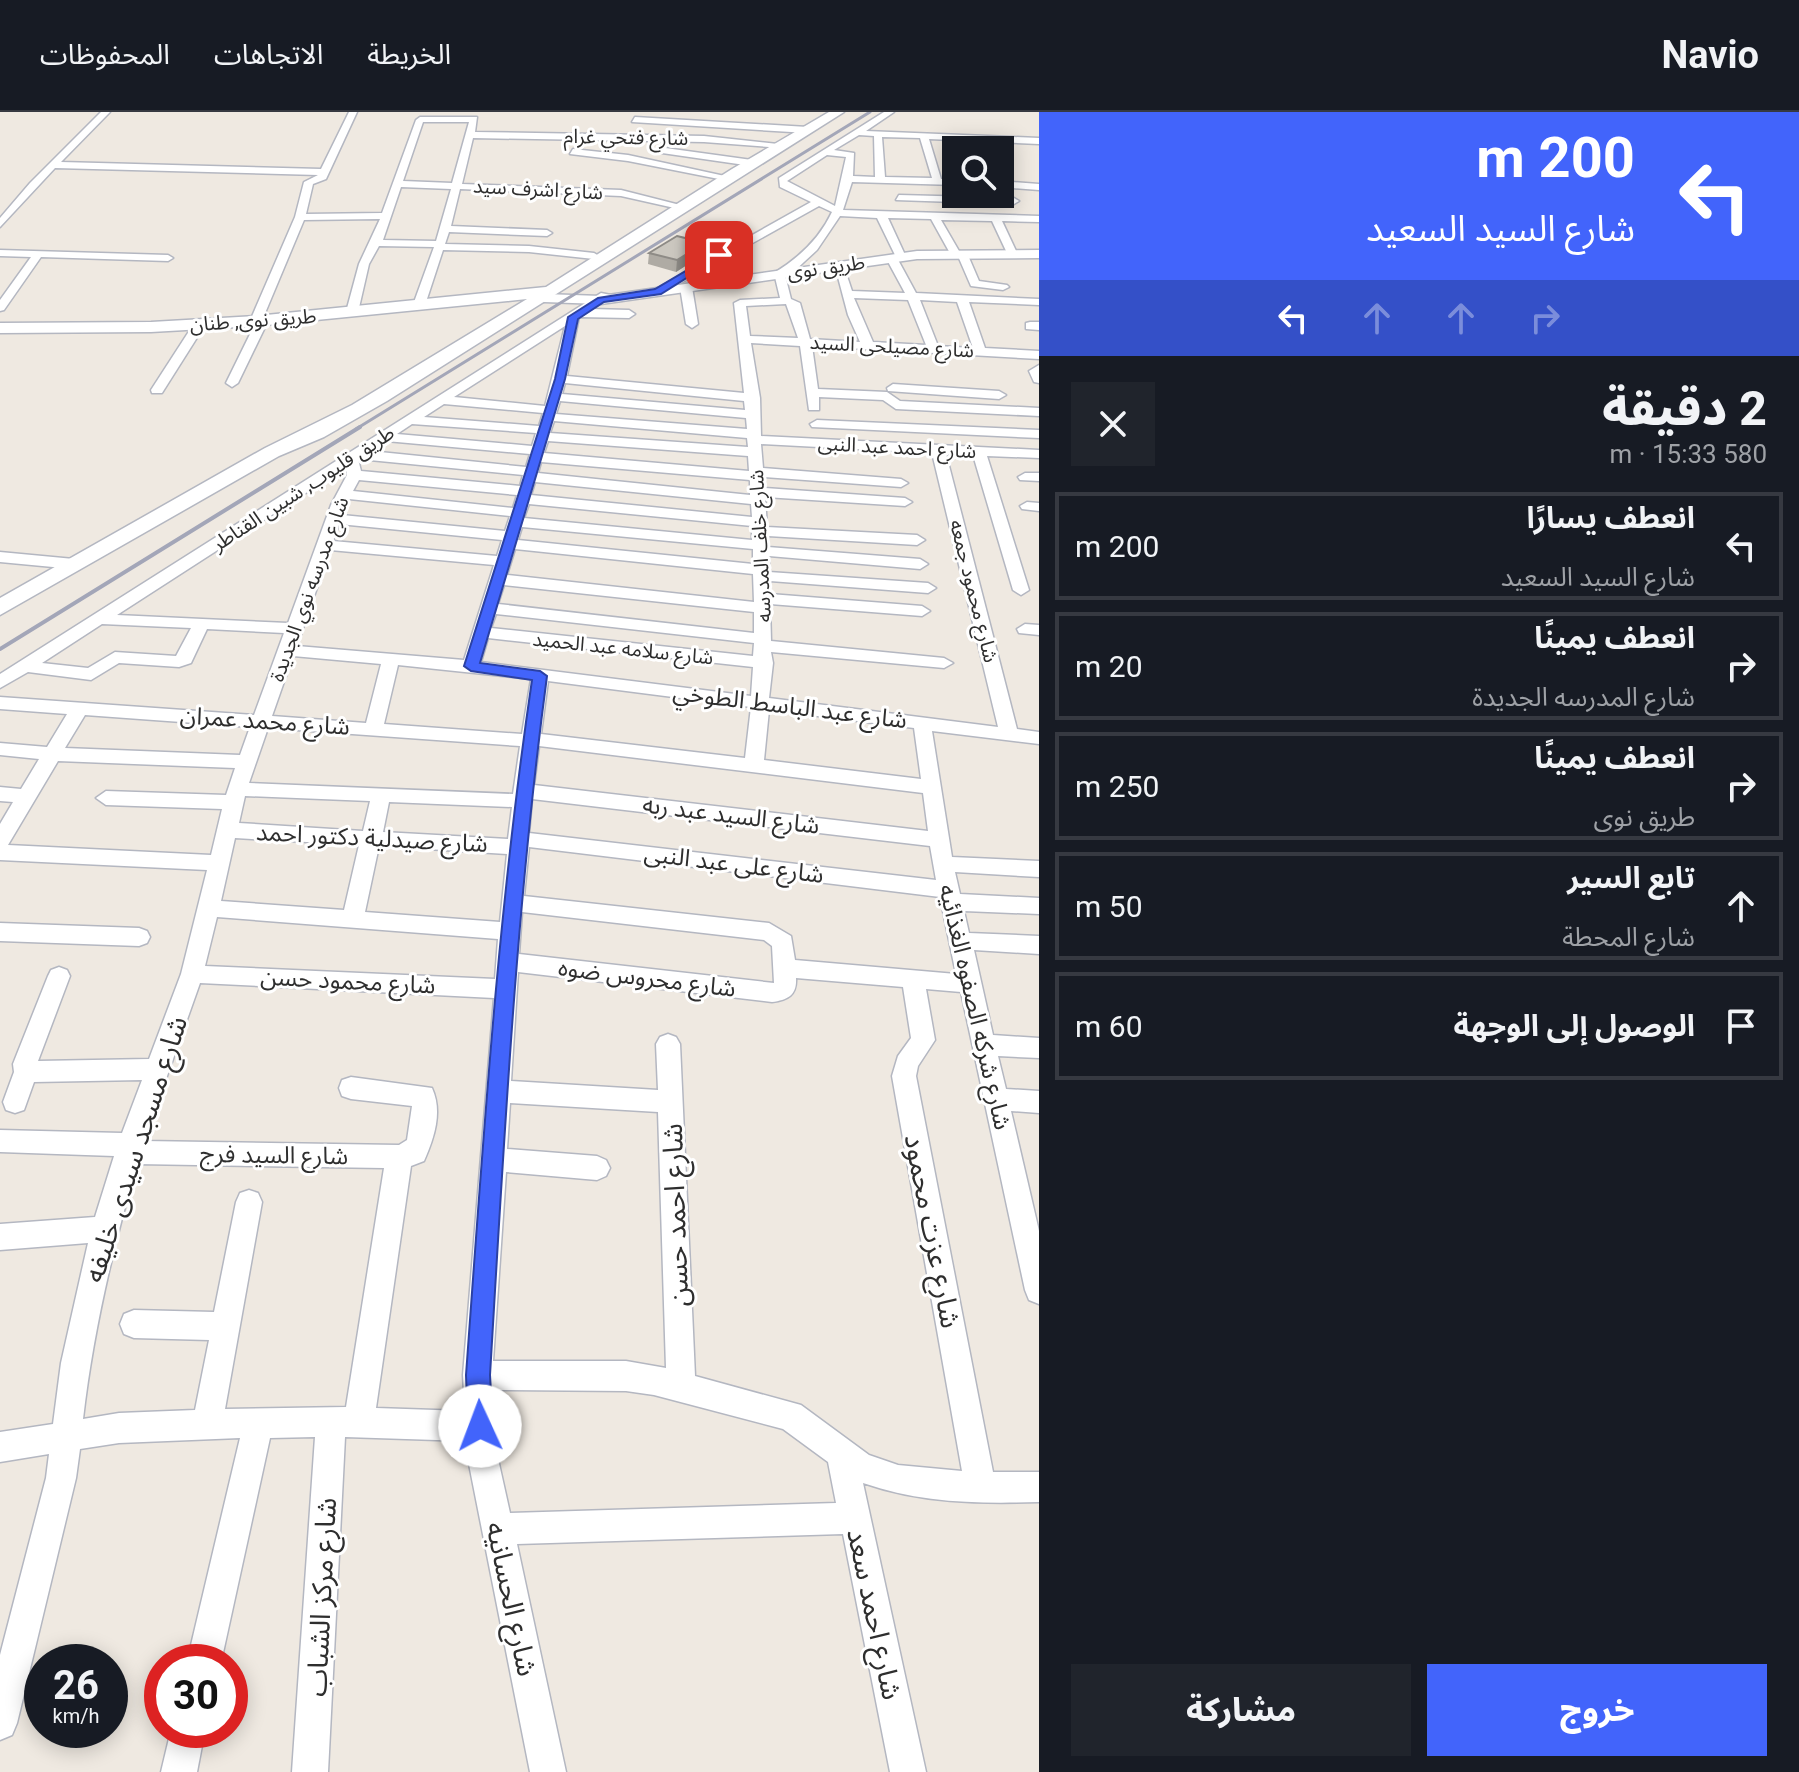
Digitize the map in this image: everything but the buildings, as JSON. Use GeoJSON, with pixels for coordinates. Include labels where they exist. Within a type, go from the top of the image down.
{"type":"FeatureCollection","features":[{"type":"Feature","properties":{"kind":"main road","name":"طريق قليوب, شبين القناطر"},"geometry":{"type":"LineString","coordinates":[[0,608],[272,452],[309,438],[542,295],[679,206],[783,145],[805,123],[832,115]]}},
{"type":"Feature","properties":{"kind":"main road","name":"طريق قليوب, شبين القناطر"},"geometry":{"type":"LineString","coordinates":[[542,295],[594,256],[634,230],[652,223]]}},
{"type":"Feature","properties":{"kind":"main road","name":"طريق نوى, طنان"},"geometry":{"type":"LineString","coordinates":[[0,328],[199,325],[542,295]]}},
{"type":"Feature","properties":{"kind":"street"},"geometry":{"type":"LineString","coordinates":[[0,224],[52,165],[106,112]]}},
{"type":"Feature","properties":{"kind":"street"},"geometry":{"type":"LineString","coordinates":[[232,383],[300,217],[309,182],[321,180],[353,112]]}},
{"type":"Feature","properties":{"kind":"street"},"geometry":{"type":"LineString","coordinates":[[890,112],[785,177],[783,185],[839,212],[1038,221]]}},
{"type":"Feature","properties":{"kind":"street"},"geometry":{"type":"LineString","coordinates":[[636,137],[636,116],[687,115],[760,126],[805,123]]}},
{"type":"Feature","properties":{"kind":"street"},"geometry":{"type":"LineString","coordinates":[[760,115],[760,126]]}},
{"type":"Feature","properties":{"kind":"street"},"geometry":{"type":"LineString","coordinates":[[352,312],[362,269],[376,243],[383,216],[420,120],[614,142],[752,163]]}},
{"type":"Feature","properties":{"kind":"street"},"geometry":{"type":"LineString","coordinates":[[1009,126],[1009,136]]}},
{"type":"Feature","properties":{"kind":"street"},"geometry":{"type":"LineString","coordinates":[[472,127],[530,127]]}},
{"type":"Feature","properties":{"kind":"street"},"geometry":{"type":"LineString","coordinates":[[419,305],[445,229],[472,127]]}},
{"type":"Feature","properties":{"kind":"street"},"geometry":{"type":"LineString","coordinates":[[860,133],[942,137]]}},
{"type":"Feature","properties":{"kind":"street"},"geometry":{"type":"LineString","coordinates":[[878,134],[880,181]]}},
{"type":"Feature","properties":{"kind":"street"},"geometry":{"type":"LineString","coordinates":[[924,136],[937,181]]}},
{"type":"Feature","properties":{"kind":"street","name":"شارع فتحي غرام"},"geometry":{"type":"LineString","coordinates":[[614,142],[636,137],[783,145]]}},
{"type":"Feature","properties":{"kind":"street"},"geometry":{"type":"LineString","coordinates":[[1014,140],[1039,141]]}},
{"type":"Feature","properties":{"kind":"street"},"geometry":{"type":"LineString","coordinates":[[573,152],[628,158],[729,178]]}},
{"type":"Feature","properties":{"kind":"street"},"geometry":{"type":"LineString","coordinates":[[820,443],[805,341],[794,303],[787,301],[783,273],[816,247],[839,212],[847,193],[851,155],[827,152]]}},
{"type":"Feature","properties":{"kind":"street"},"geometry":{"type":"LineString","coordinates":[[52,165],[325,172]]}},
{"type":"Feature","properties":{"kind":"street"},"geometry":{"type":"LineString","coordinates":[[849,179],[942,181]]}},
{"type":"Feature","properties":{"kind":"street","name":"شارع اشرف سيد"},"geometry":{"type":"LineString","coordinates":[[396,184],[621,193],[679,206]]}},
{"type":"Feature","properties":{"kind":"street"},"geometry":{"type":"LineString","coordinates":[[1014,186],[1039,187]]}},
{"type":"Feature","properties":{"kind":"street"},"geometry":{"type":"LineString","coordinates":[[847,193],[862,193]]}},
{"type":"Feature","properties":{"kind":"street"},"geometry":{"type":"LineString","coordinates":[[899,198],[942,199]]}},
{"type":"Feature","properties":{"kind":"street"},"geometry":{"type":"LineString","coordinates":[[657,292],[820,201]]}},
{"type":"Feature","properties":{"kind":"street"},"geometry":{"type":"LineString","coordinates":[[1014,201],[1019,218]]}},
{"type":"Feature","properties":{"kind":"street"},"geometry":{"type":"LineString","coordinates":[[957,208],[958,216]]}},
{"type":"Feature","properties":{"kind":"street"},"geometry":{"type":"LineString","coordinates":[[881,215],[933,348]]}},
{"type":"Feature","properties":{"kind":"street"},"geometry":{"type":"LineString","coordinates":[[300,217],[383,216]]}},
{"type":"Feature","properties":{"kind":"street"},"geometry":{"type":"LineString","coordinates":[[934,216],[974,283],[1010,287]]}},
{"type":"Feature","properties":{"kind":"street"},"geometry":{"type":"LineString","coordinates":[[996,218],[1012,253]]}},
{"type":"Feature","properties":{"kind":"street"},"geometry":{"type":"LineString","coordinates":[[445,229],[547,233]]}},
{"type":"Feature","properties":{"kind":"street"},"geometry":{"type":"LineString","coordinates":[[376,243],[529,249],[594,256]]}},
{"type":"Feature","properties":{"kind":"street"},"geometry":{"type":"LineString","coordinates":[[0,253],[168,258]]}},
{"type":"Feature","properties":{"kind":"street"},"geometry":{"type":"LineString","coordinates":[[0,308],[39,253]]}},
{"type":"Feature","properties":{"kind":"street","name":"طريق نوى"},"geometry":{"type":"LineString","coordinates":[[542,295],[607,297],[657,292],[896,258],[958,253],[1039,254]]}},
{"type":"Feature","properties":{"kind":"street"},"geometry":{"type":"LineString","coordinates":[[838,264],[867,343]]}},
{"type":"Feature","properties":{"kind":"street"},"geometry":{"type":"LineString","coordinates":[[686,287],[692,324]]}},
{"type":"Feature","properties":{"kind":"street"},"geometry":{"type":"LineString","coordinates":[[848,294],[1039,302]]}},
{"type":"Feature","properties":{"kind":"street","name":"طريق قليوب, شبين القناطر"},"geometry":{"type":"LineString","coordinates":[[0,682],[607,297]]}},
{"type":"Feature","properties":{"kind":"street"},"geometry":{"type":"LineString","coordinates":[[962,300],[980,351]]}},
{"type":"Feature","properties":{"kind":"street","name":"شارع خلف المدرسه"},"geometry":{"type":"LineString","coordinates":[[754,766],[762,703],[764,649],[753,407],[740,303],[787,301]]}},
{"type":"Feature","properties":{"kind":"street"},"geometry":{"type":"LineString","coordinates":[[1001,313],[1039,314]]}},
{"type":"Feature","properties":{"kind":"street"},"geometry":{"type":"LineString","coordinates":[[471,666],[577,315],[629,314]]}},
{"type":"Feature","properties":{"kind":"street"},"geometry":{"type":"LineString","coordinates":[[157,390],[199,325]]}},
{"type":"Feature","properties":{"kind":"street","name":"شارع مصيلحى السيد"},"geometry":{"type":"LineString","coordinates":[[744,333],[805,341],[980,351],[1038,361]]}},
{"type":"Feature","properties":{"kind":"street"},"geometry":{"type":"LineString","coordinates":[[908,346],[914,364]]}},
{"type":"Feature","properties":{"kind":"street"},"geometry":{"type":"LineString","coordinates":[[1038,361],[1035,371],[1039,379]]}},
{"type":"Feature","properties":{"kind":"street"},"geometry":{"type":"LineString","coordinates":[[560,379],[753,407]]}},
{"type":"Feature","properties":{"kind":"street"},"geometry":{"type":"LineString","coordinates":[[893,388],[1011,396]]}},
{"type":"Feature","properties":{"kind":"street"},"geometry":{"type":"LineString","coordinates":[[955,392],[966,431]]}},
{"type":"Feature","properties":{"kind":"street"},"geometry":{"type":"LineString","coordinates":[[812,393],[887,396],[896,405],[1039,412]]}},
{"type":"Feature","properties":{"kind":"street"},"geometry":{"type":"LineString","coordinates":[[442,400],[532,470],[760,537],[917,540]]}},
{"type":"Feature","properties":{"kind":"street"},"geometry":{"type":"LineString","coordinates":[[333,519],[532,470],[753,407]]}},
{"type":"Feature","properties":{"kind":"street"},"geometry":{"type":"LineString","coordinates":[[411,420],[532,470],[761,573],[928,588]]}},
{"type":"Feature","properties":{"kind":"street"},"geometry":{"type":"LineString","coordinates":[[817,424],[1039,434]]}},
{"type":"Feature","properties":{"kind":"street"},"geometry":{"type":"LineString","coordinates":[[382,437],[532,470],[760,537],[920,564]]}},
{"type":"Feature","properties":{"kind":"street"},"geometry":{"type":"LineString","coordinates":[[532,470],[755,442]]}},
{"type":"Feature","properties":{"kind":"street"},"geometry":{"type":"LineString","coordinates":[[343,494],[755,442]]}},
{"type":"Feature","properties":{"kind":"street","name":"شارع احمد عبد النبى"},"geometry":{"type":"LineString","coordinates":[[755,442],[1039,454]]}},
{"type":"Feature","properties":{"kind":"street","name":"شارع محمود جمعه"},"geometry":{"type":"LineString","coordinates":[[938,449],[1009,734]]}},
{"type":"Feature","properties":{"kind":"street"},"geometry":{"type":"LineString","coordinates":[[979,451],[1021,590]]}},
{"type":"Feature","properties":{"kind":"street"},"geometry":{"type":"LineString","coordinates":[[354,456],[757,485],[905,502]]}},
{"type":"Feature","properties":{"kind":"street","name":"شارع مدرسه نوي الجديدة"},"geometry":{"type":"LineString","coordinates":[[260,721],[333,519],[354,475],[354,456]]}},
{"type":"Feature","properties":{"kind":"street"},"geometry":{"type":"LineString","coordinates":[[354,475],[532,470],[757,485],[901,483]]}},
{"type":"Feature","properties":{"kind":"street"},"geometry":{"type":"LineString","coordinates":[[324,545],[504,561]]}},
{"type":"Feature","properties":{"kind":"street"},"geometry":{"type":"LineString","coordinates":[[0,557],[74,564]]}},
{"type":"Feature","properties":{"kind":"street"},"geometry":{"type":"LineString","coordinates":[[498,579],[762,603],[922,611]]}},
{"type":"Feature","properties":{"kind":"street"},"geometry":{"type":"LineString","coordinates":[[490,608],[764,649],[944,663]]}},
{"type":"Feature","properties":{"kind":"street"},"geometry":{"type":"LineString","coordinates":[[99,619],[295,628]]}},
{"type":"Feature","properties":{"kind":"street"},"geometry":{"type":"LineString","coordinates":[[25,666],[91,674],[113,657],[179,662],[185,659],[201,624]]}},
{"type":"Feature","properties":{"kind":"street","name":"شارع سلامه عبد الحميد"},"geometry":{"type":"LineString","coordinates":[[482,632],[764,649]]}},
{"type":"Feature","properties":{"kind":"street","name":"شارع عبد الباسط الطوخي"},"geometry":{"type":"LineString","coordinates":[[287,650],[471,666],[1039,738]]}},
{"type":"Feature","properties":{"kind":"street"},"geometry":{"type":"LineString","coordinates":[[374,728],[391,658]]}},
{"type":"Feature","properties":{"kind":"street","name":"شارع الحسانيه"},"geometry":{"type":"LineString","coordinates":[[540,676],[523,796],[510,931],[478,1375],[480,1426],[497,1529],[548,1772]]}},
{"type":"Feature","properties":{"kind":"street","name":"شارع محمد عمران"},"geometry":{"type":"LineString","coordinates":[[0,703],[531,740],[931,787]]}},
{"type":"Feature","properties":{"kind":"street"},"geometry":{"type":"LineString","coordinates":[[0,841],[79,709]]}},
{"type":"Feature","properties":{"kind":"street","name":"شارع مسجد سيدى خليفه"},"geometry":{"type":"LineString","coordinates":[[0,1723],[61,1478],[75,1363],[105,1229],[129,1148],[192,974],[235,796],[260,721]]}},
{"type":"Feature","properties":{"kind":"street","name":"شارع شركه الصفوه الغذائيه"},"geometry":{"type":"LineString","coordinates":[[922,723],[938,840],[1039,1290]]}},
{"type":"Feature","properties":{"kind":"street"},"geometry":{"type":"LineString","coordinates":[[0,749],[246,762]]}},
{"type":"Feature","properties":{"kind":"street"},"geometry":{"type":"LineString","coordinates":[[0,794],[27,796]]}},
{"type":"Feature","properties":{"kind":"street"},"geometry":{"type":"LineString","coordinates":[[352,920],[381,795]]}},
{"type":"Feature","properties":{"kind":"street","name":"شارع السيد عبد ربه"},"geometry":{"type":"LineString","coordinates":[[106,798],[523,796],[938,840]]}},
{"type":"Feature","properties":{"kind":"street","name":"شارع صيدلية دكتور احمد"},"geometry":{"type":"LineString","coordinates":[[226,830],[519,843]]}},
{"type":"Feature","properties":{"kind":"street","name":"شارع على عبد النبى"},"geometry":{"type":"LineString","coordinates":[[519,843],[1039,906]]}},
{"type":"Feature","properties":{"kind":"street"},"geometry":{"type":"LineString","coordinates":[[0,852],[219,863]]}},
{"type":"Feature","properties":{"kind":"street"},"geometry":{"type":"LineString","coordinates":[[943,864],[1039,869]]}},
{"type":"Feature","properties":{"kind":"street"},"geometry":{"type":"LineString","coordinates":[[513,903],[769,932],[783,942],[784,977]]}},
{"type":"Feature","properties":{"kind":"street"},"geometry":{"type":"LineString","coordinates":[[209,908],[510,931]]}},
{"type":"Feature","properties":{"kind":"street"},"geometry":{"type":"LineString","coordinates":[[0,932],[139,937]]}},
{"type":"Feature","properties":{"kind":"street"},"geometry":{"type":"LineString","coordinates":[[961,941],[1039,945]]}},
{"type":"Feature","properties":{"kind":"street","name":"شارع محروس ضوه"},"geometry":{"type":"LineString","coordinates":[[508,962],[772,993],[780,992],[784,977],[913,979],[970,984]]}},
{"type":"Feature","properties":{"kind":"street","name":"شارع محمود حسن"},"geometry":{"type":"LineString","coordinates":[[192,974],[505,989]]}},
{"type":"Feature","properties":{"kind":"street"},"geometry":{"type":"LineString","coordinates":[[15,1102],[26,1072],[25,1064],[59,976]]}},
{"type":"Feature","properties":{"kind":"street","name":"شارع عزت محمود"},"geometry":{"type":"LineString","coordinates":[[913,979],[923,1040],[906,1063],[904,1076],[981,1488]]}},
{"type":"Feature","properties":{"kind":"street","name":"شارع احمد حسن"},"geometry":{"type":"LineString","coordinates":[[668,1044],[681,1387]]}},
{"type":"Feature","properties":{"kind":"street"},"geometry":{"type":"LineString","coordinates":[[983,1045],[1039,1048]]}},
{"type":"Feature","properties":{"kind":"street"},"geometry":{"type":"LineString","coordinates":[[26,1072],[159,1069]]}},
{"type":"Feature","properties":{"kind":"street","name":"شارع مركز الشباب"},"geometry":{"type":"LineString","coordinates":[[310,1772],[345,1422],[408,1153],[425,1103],[423,1096],[351,1088]]}},
{"type":"Feature","properties":{"kind":"street"},"geometry":{"type":"LineString","coordinates":[[497,1091],[670,1102]]}},
{"type":"Feature","properties":{"kind":"street"},"geometry":{"type":"LineString","coordinates":[[995,1099],[1039,1102]]}},
{"type":"Feature","properties":{"kind":"street","name":"شارع السيد فرج"},"geometry":{"type":"LineString","coordinates":[[0,1141],[129,1148],[408,1153]]}},
{"type":"Feature","properties":{"kind":"street"},"geometry":{"type":"LineString","coordinates":[[492,1159],[597,1168]]}},
{"type":"Feature","properties":{"kind":"street"},"geometry":{"type":"LineString","coordinates":[[207,1424],[249,1202]]}},
{"type":"Feature","properties":{"kind":"street"},"geometry":{"type":"LineString","coordinates":[[0,1237],[105,1229]]}},
{"type":"Feature","properties":{"kind":"street"},"geometry":{"type":"LineString","coordinates":[[134,1324],[227,1326]]}},
{"type":"Feature","properties":{"kind":"street"},"geometry":{"type":"LineString","coordinates":[[478,1375],[626,1376],[681,1387],[790,1416],[860,1467],[898,1480],[1037,1494]]}},
{"type":"Feature","properties":{"kind":"street"},"geometry":{"type":"LineString","coordinates":[[208,1644],[259,1422]]}},
{"type":"Feature","properties":{"kind":"street"},"geometry":{"type":"LineString","coordinates":[[0,1447],[119,1428],[207,1424],[345,1422],[480,1426]]}},
{"type":"Feature","properties":{"kind":"street","name":"شارع احمد سعد"},"geometry":{"type":"LineString","coordinates":[[842,1455],[908,1772]]}},
{"type":"Feature","properties":{"kind":"street"},"geometry":{"type":"LineString","coordinates":[[497,1529],[855,1518]]}},
{"type":"Feature","properties":{"kind":"street"},"geometry":{"type":"LineString","coordinates":[[179,1772],[184,1748]]}},
{"type":"Feature","properties":{"kind":"railway"},"geometry":{"type":"LineString","coordinates":[[356,429],[870,112]]}},
{"type":"Feature","properties":{"kind":"railway"},"geometry":{"type":"LineString","coordinates":[[0,649],[360,427]]}},
{"type":"Feature","properties":{"kind":"route"},"geometry":{"type":"LineString","coordinates":[[480,1426],[478,1375],[499,1066],[522,801],[540,676],[471,666],[560,379],[573,317],[601,300],[657,292],[719,255]]}}]}
